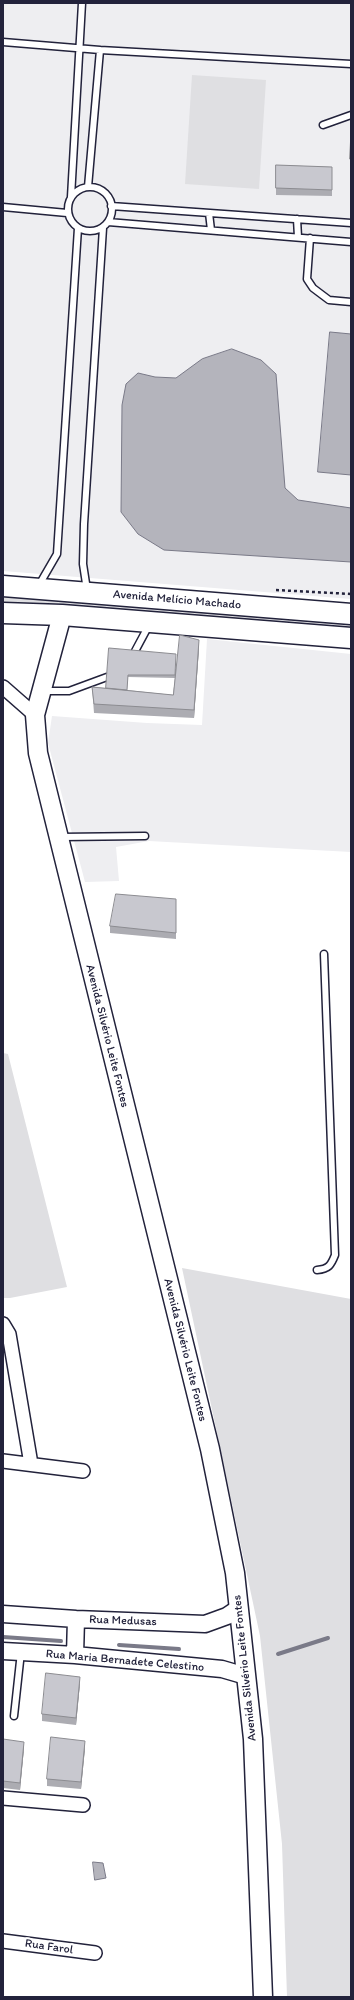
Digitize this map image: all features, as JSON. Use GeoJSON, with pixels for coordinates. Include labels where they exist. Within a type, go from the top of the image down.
{"type":"FeatureCollection","features":[{"type":"Feature","properties":{"kind":"main road","name":"Avenida Melício Machado"},"geometry":{"type":"LineString","coordinates":[[3,586],[351,614]]}},
{"type":"Feature","properties":{"kind":"main road","name":"Avenida Melício Machado"},"geometry":{"type":"LineString","coordinates":[[5,613],[62,615],[351,638]]}},
{"type":"Feature","properties":{"kind":"main road","name":"Avenida Silvério Leite Fontes"},"geometry":{"type":"LineString","coordinates":[[62,615],[36,715],[38,753],[57,837],[210,1449],[235,1573],[254,1739],[263,1997]]}},
{"type":"Feature","properties":{"kind":"street"},"geometry":{"type":"LineString","coordinates":[[3,687],[36,715]]}},
{"type":"Feature","properties":{"kind":"street"},"geometry":{"type":"LineString","coordinates":[[3,1324],[9,1334],[31,1464]]}},
{"type":"Feature","properties":{"kind":"street"},"geometry":{"type":"LineString","coordinates":[[3,1461],[83,1471]]}},
{"type":"Feature","properties":{"kind":"street","name":"Rua Medusas"},"geometry":{"type":"LineString","coordinates":[[3,1614],[76,1619],[206,1624],[227,1616],[239,1608]]}},
{"type":"Feature","properties":{"kind":"street"},"geometry":{"type":"LineString","coordinates":[[75,1655],[76,1619]]}},
{"type":"Feature","properties":{"kind":"street","name":"Rua Maria Bernadete Celestino"},"geometry":{"type":"LineString","coordinates":[[3,1651],[75,1655],[222,1669],[246,1676]]}},
{"type":"Feature","properties":{"kind":"street"},"geometry":{"type":"LineString","coordinates":[[3,1798],[83,1805]]}},
{"type":"Feature","properties":{"kind":"street","name":"Rua Farol"},"geometry":{"type":"LineString","coordinates":[[3,1941],[95,1953]]}},
{"type":"Feature","properties":{"kind":"lane"},"geometry":{"type":"LineString","coordinates":[[71,197],[78,190],[88,187],[96,188],[103,192],[109,198],[112,206],[108,222],[103,228],[86,232],[71,222],[67,213],[71,197],[78,49],[82,3]]}},
{"type":"Feature","properties":{"kind":"lane"},"geometry":{"type":"LineString","coordinates":[[3,42],[78,49],[351,64]]}},
{"type":"Feature","properties":{"kind":"lane"},"geometry":{"type":"LineString","coordinates":[[88,187],[100,50]]}},
{"type":"Feature","properties":{"kind":"lane"},"geometry":{"type":"LineString","coordinates":[[323,125],[351,115]]}},
{"type":"Feature","properties":{"kind":"lane"},"geometry":{"type":"LineString","coordinates":[[3,206],[67,213]]}},
{"type":"Feature","properties":{"kind":"lane"},"geometry":{"type":"LineString","coordinates":[[112,206],[351,223]]}},
{"type":"Feature","properties":{"kind":"lane"},"geometry":{"type":"LineString","coordinates":[[209,213],[211,230]]}},
{"type":"Feature","properties":{"kind":"lane"},"geometry":{"type":"LineString","coordinates":[[297,219],[298,237]]}},
{"type":"Feature","properties":{"kind":"lane"},"geometry":{"type":"LineString","coordinates":[[108,222],[351,242]]}},
{"type":"Feature","properties":{"kind":"lane"},"geometry":{"type":"LineString","coordinates":[[36,589],[57,554],[78,228]]}},
{"type":"Feature","properties":{"kind":"lane"},"geometry":{"type":"LineString","coordinates":[[88,592],[83,564],[84,524],[103,228]]}},
{"type":"Feature","properties":{"kind":"lane"},"geometry":{"type":"LineString","coordinates":[[310,238],[307,279],[310,284],[329,300],[351,302]]}},
{"type":"Feature","properties":{"kind":"lane"},"geometry":{"type":"LineString","coordinates":[[134,653],[149,623]]}},
{"type":"Feature","properties":{"kind":"lane"},"geometry":{"type":"LineString","coordinates":[[42,691],[69,691],[107,677]]}},
{"type":"Feature","properties":{"kind":"lane"},"geometry":{"type":"LineString","coordinates":[[57,837],[145,836]]}},
{"type":"Feature","properties":{"kind":"lane"},"geometry":{"type":"LineString","coordinates":[[317,1270],[325,1270],[331,1266],[335,1255],[324,954]]}},
{"type":"Feature","properties":{"kind":"lane"},"geometry":{"type":"LineString","coordinates":[[14,1716],[20,1652]]}},
{"type":"Feature","properties":{"kind":"shaded area"},"geometry":{"type":"Polygon","coordinates":[[[3,3],[351,3],[351,599],[3,571],[3,3]]]}},
{"type":"Feature","properties":{"kind":"shaded area"},"geometry":{"type":"Polygon","coordinates":[[[192,75],[266,80],[259,189],[185,184],[192,75]]]}},
{"type":"Feature","properties":{"kind":"shaded area"},"geometry":{"type":"Polygon","coordinates":[[[330,332],[351,334],[351,475],[318,472],[330,332]]]}},
{"type":"Feature","properties":{"kind":"shaded area"},"geometry":{"type":"Polygon","coordinates":[[[232,349],[261,360],[276,374],[285,488],[298,500],[351,508],[351,562],[164,550],[138,534],[121,512],[122,405],[126,384],[138,373],[155,377],[176,378],[202,359],[232,349]]]}},
{"type":"Feature","properties":{"kind":"shaded area"},"geometry":{"type":"Polygon","coordinates":[[[3,594],[351,619],[351,630],[3,606],[3,594]]]}},
{"type":"Feature","properties":{"kind":"shaded area"},"geometry":{"type":"Polygon","coordinates":[[[207,639],[351,654],[351,852],[149,841],[116,847],[119,881],[85,882],[48,743],[52,716],[147,723],[202,725],[207,639]]]}},
{"type":"Feature","properties":{"kind":"shaded area"},"geometry":{"type":"Polygon","coordinates":[[[3,1053],[8,1054],[67,1287],[10,1298],[3,1298],[3,1053]]]}},
{"type":"Feature","properties":{"kind":"shaded area"},"geometry":{"type":"Polygon","coordinates":[[[182,1268],[351,1299],[351,1997],[287,1997],[282,1844],[260,1636],[182,1268]]]}},
{"type":"Feature","properties":{"kind":"shaded area"},"geometry":{"type":"Polygon","coordinates":[[[93,1862],[103,1863],[106,1878],[95,1880],[93,1862]]]}},
{"type":"Feature","properties":{"kind":"building"},"geometry":{"type":"Polygon","coordinates":[[[351,133],[351,159],[350,159],[351,133]]]}},
{"type":"Feature","properties":{"kind":"building"},"geometry":{"type":"Polygon","coordinates":[[[276,165],[332,167],[332,190],[276,188],[276,165]]]}},
{"type":"Feature","properties":{"kind":"building"},"geometry":{"type":"Polygon","coordinates":[[[180,635],[199,640],[194,710],[94,704],[92,687],[173,695],[180,635]]]}},
{"type":"Feature","properties":{"kind":"building"},"geometry":{"type":"Polygon","coordinates":[[[109,648],[176,654],[175,675],[128,675],[127,690],[106,688],[109,648]]]}},
{"type":"Feature","properties":{"kind":"building"},"geometry":{"type":"Polygon","coordinates":[[[116,894],[176,899],[176,933],[110,926],[116,894]]]}},
{"type":"Feature","properties":{"kind":"building"},"geometry":{"type":"Polygon","coordinates":[[[46,1673],[80,1677],[76,1718],[42,1714],[46,1673]]]}},
{"type":"Feature","properties":{"kind":"building"},"geometry":{"type":"Polygon","coordinates":[[[51,1737],[85,1741],[81,1782],[47,1779],[51,1737]]]}},
{"type":"Feature","properties":{"kind":"building"},"geometry":{"type":"Polygon","coordinates":[[[3,1739],[24,1742],[20,1783],[3,1781],[3,1739]]]}},
{"type":"Feature","properties":{"kind":"waterway"},"geometry":{"type":"LineString","coordinates":[[3,1637],[61,1641]]}},
{"type":"Feature","properties":{"kind":"waterway"},"geometry":{"type":"LineString","coordinates":[[278,1654],[328,1638]]}},
{"type":"Feature","properties":{"kind":"waterway"},"geometry":{"type":"LineString","coordinates":[[119,1645],[179,1649]]}}]}
